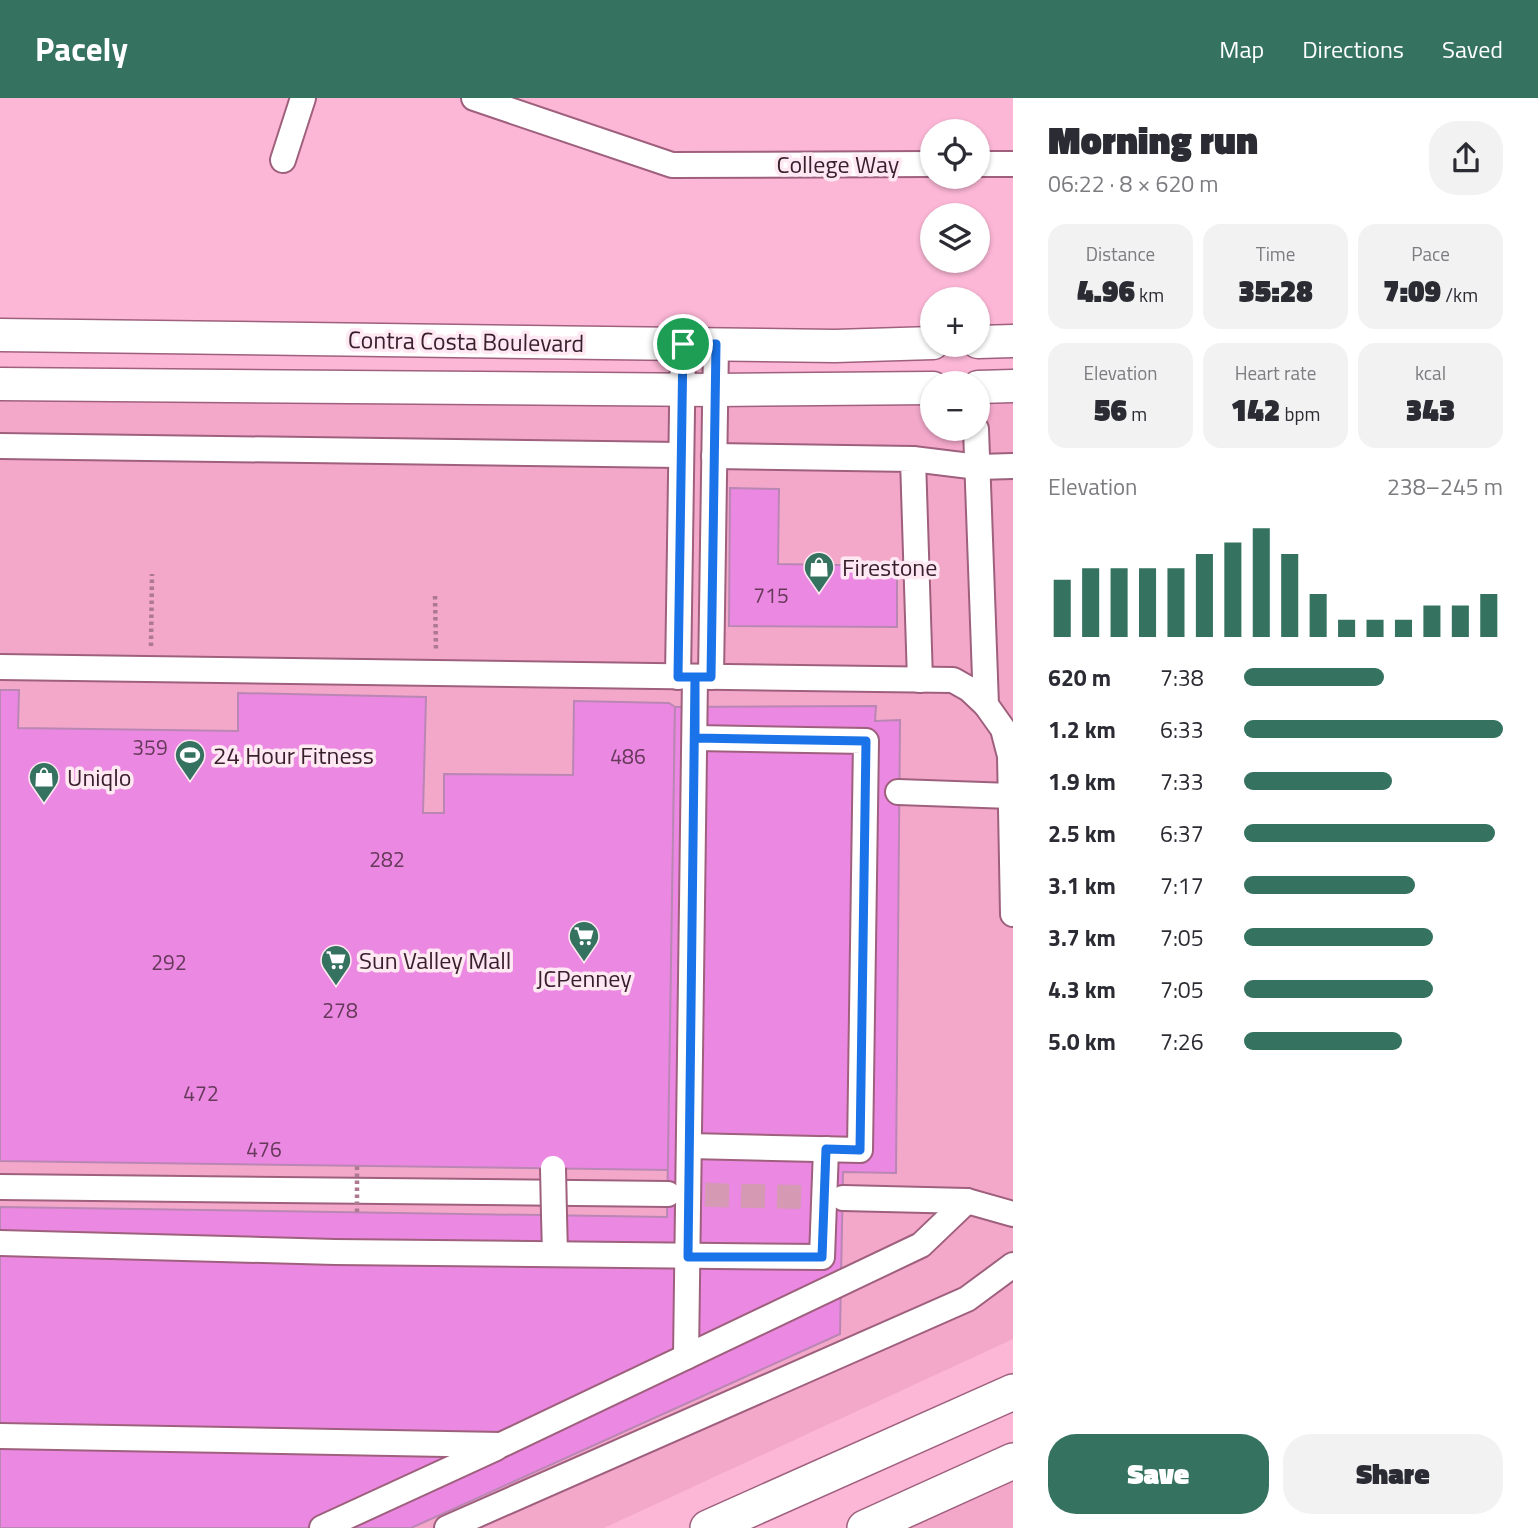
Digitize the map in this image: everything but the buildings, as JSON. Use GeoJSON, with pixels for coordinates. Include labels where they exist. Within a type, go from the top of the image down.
{"type":"FeatureCollection","features":[{"type":"Feature","properties":{"kind":"highway"},"geometry":{"type":"LineString","coordinates":[[708,1528],[1013,1392]]}},
{"type":"Feature","properties":{"kind":"highway"},"geometry":{"type":"LineString","coordinates":[[865,1528],[1013,1461]]}},
{"type":"Feature","properties":{"kind":"main road","name":"Contra Costa Boulevard"},"geometry":{"type":"LineString","coordinates":[[0,335],[683,344],[920,343]]}},
{"type":"Feature","properties":{"kind":"main road"},"geometry":{"type":"LineString","coordinates":[[990,342],[1013,341]]}},
{"type":"Feature","properties":{"kind":"main road","name":"Contra Costa Boulevard"},"geometry":{"type":"LineString","coordinates":[[0,384],[682,390],[920,388]]}},
{"type":"Feature","properties":{"kind":"main road"},"geometry":{"type":"LineString","coordinates":[[990,387],[1013,386]]}},
{"type":"Feature","properties":{"kind":"street"},"geometry":{"type":"LineString","coordinates":[[284,160],[303,98]]}},
{"type":"Feature","properties":{"kind":"street","name":"College Way"},"geometry":{"type":"LineString","coordinates":[[474,98],[672,165],[920,164]]}},
{"type":"Feature","properties":{"kind":"street"},"geometry":{"type":"LineString","coordinates":[[990,164],[1013,164]]}},
{"type":"Feature","properties":{"kind":"street"},"geometry":{"type":"LineString","coordinates":[[683,344],[680,519],[695,677],[686,1357]]}},
{"type":"Feature","properties":{"kind":"street"},"geometry":{"type":"LineString","coordinates":[[695,677],[713,519],[716,344]]}},
{"type":"Feature","properties":{"kind":"street"},"geometry":{"type":"LineString","coordinates":[[977,441],[986,705]]}},
{"type":"Feature","properties":{"kind":"street"},"geometry":{"type":"LineString","coordinates":[[0,446],[680,455]]}},
{"type":"Feature","properties":{"kind":"street"},"geometry":{"type":"LineString","coordinates":[[714,456],[913,459],[978,467],[1013,466]]}},
{"type":"Feature","properties":{"kind":"street"},"geometry":{"type":"LineString","coordinates":[[913,459],[920,680]]}},
{"type":"Feature","properties":{"kind":"street"},"geometry":{"type":"LineString","coordinates":[[680,519],[713,519]]}},
{"type":"Feature","properties":{"kind":"street"},"geometry":{"type":"LineString","coordinates":[[0,667],[953,680],[970,689],[986,705],[1003,729],[1012,756],[1013,914]]}},
{"type":"Feature","properties":{"kind":"street"},"geometry":{"type":"LineString","coordinates":[[689,1146],[860,1150],[866,741],[695,738]]}},
{"type":"Feature","properties":{"kind":"street"},"geometry":{"type":"LineString","coordinates":[[898,792],[1012,796]]}},
{"type":"Feature","properties":{"kind":"street"},"geometry":{"type":"LineString","coordinates":[[0,1243],[688,1257],[822,1257],[826,1149]]}},
{"type":"Feature","properties":{"kind":"street"},"geometry":{"type":"LineString","coordinates":[[553,1168],[555,1254]]}},
{"type":"Feature","properties":{"kind":"street"},"geometry":{"type":"LineString","coordinates":[[0,1187],[668,1194]]}},
{"type":"Feature","properties":{"kind":"street"},"geometry":{"type":"LineString","coordinates":[[843,1198],[967,1201],[1013,1214]]}},
{"type":"Feature","properties":{"kind":"street"},"geometry":{"type":"LineString","coordinates":[[322,1528],[921,1245],[967,1201]]}},
{"type":"Feature","properties":{"kind":"street"},"geometry":{"type":"LineString","coordinates":[[447,1528],[967,1299],[1013,1265]]}},
{"type":"Feature","properties":{"kind":"street"},"geometry":{"type":"LineString","coordinates":[[0,1436],[502,1445]]}},
{"type":"Feature","properties":{"kind":"path"},"geometry":{"type":"LineString","coordinates":[[357,1166],[357,1212]]}},
{"type":"Feature","properties":{"kind":"shaded area"},"geometry":{"type":"Polygon","coordinates":[[[0,384],[920,388],[920,441],[990,441],[990,387],[1013,386],[1013,1339],[604,1528],[0,1528],[0,384]]]}},
{"type":"Feature","properties":{"kind":"shaded area"},"geometry":{"type":"Polygon","coordinates":[[[1013,1461],[1013,1528],[865,1528],[1013,1461]]]}},
{"type":"Feature","properties":{"kind":"tunnel"},"geometry":{"type":"LineString","coordinates":[[669,1194],[843,1198]]}},
{"type":"Feature","properties":{"kind":"place","name":"Firestone"},"geometry":{"type":"Point","coordinates":[819,594]}},
{"type":"Feature","properties":{"kind":"place","name":"24 Hour Fitness"},"geometry":{"type":"Point","coordinates":[190,782]}},
{"type":"Feature","properties":{"kind":"place","name":"Uniqlo"},"geometry":{"type":"Point","coordinates":[44,804]}},
{"type":"Feature","properties":{"kind":"place","name":"JCPenney"},"geometry":{"type":"Point","coordinates":[584,963]}},
{"type":"Feature","properties":{"kind":"place","name":"Sun Valley Mall"},"geometry":{"type":"Point","coordinates":[336,987]}},
{"type":"Feature","properties":{"kind":"route"},"geometry":{"type":"LineString","coordinates":[[683,344],[678,677],[695,677],[688,1257],[822,1257],[826,1149],[860,1150],[866,741],[695,738],[695,677],[711,677],[716,344],[683,344]]}}]}
